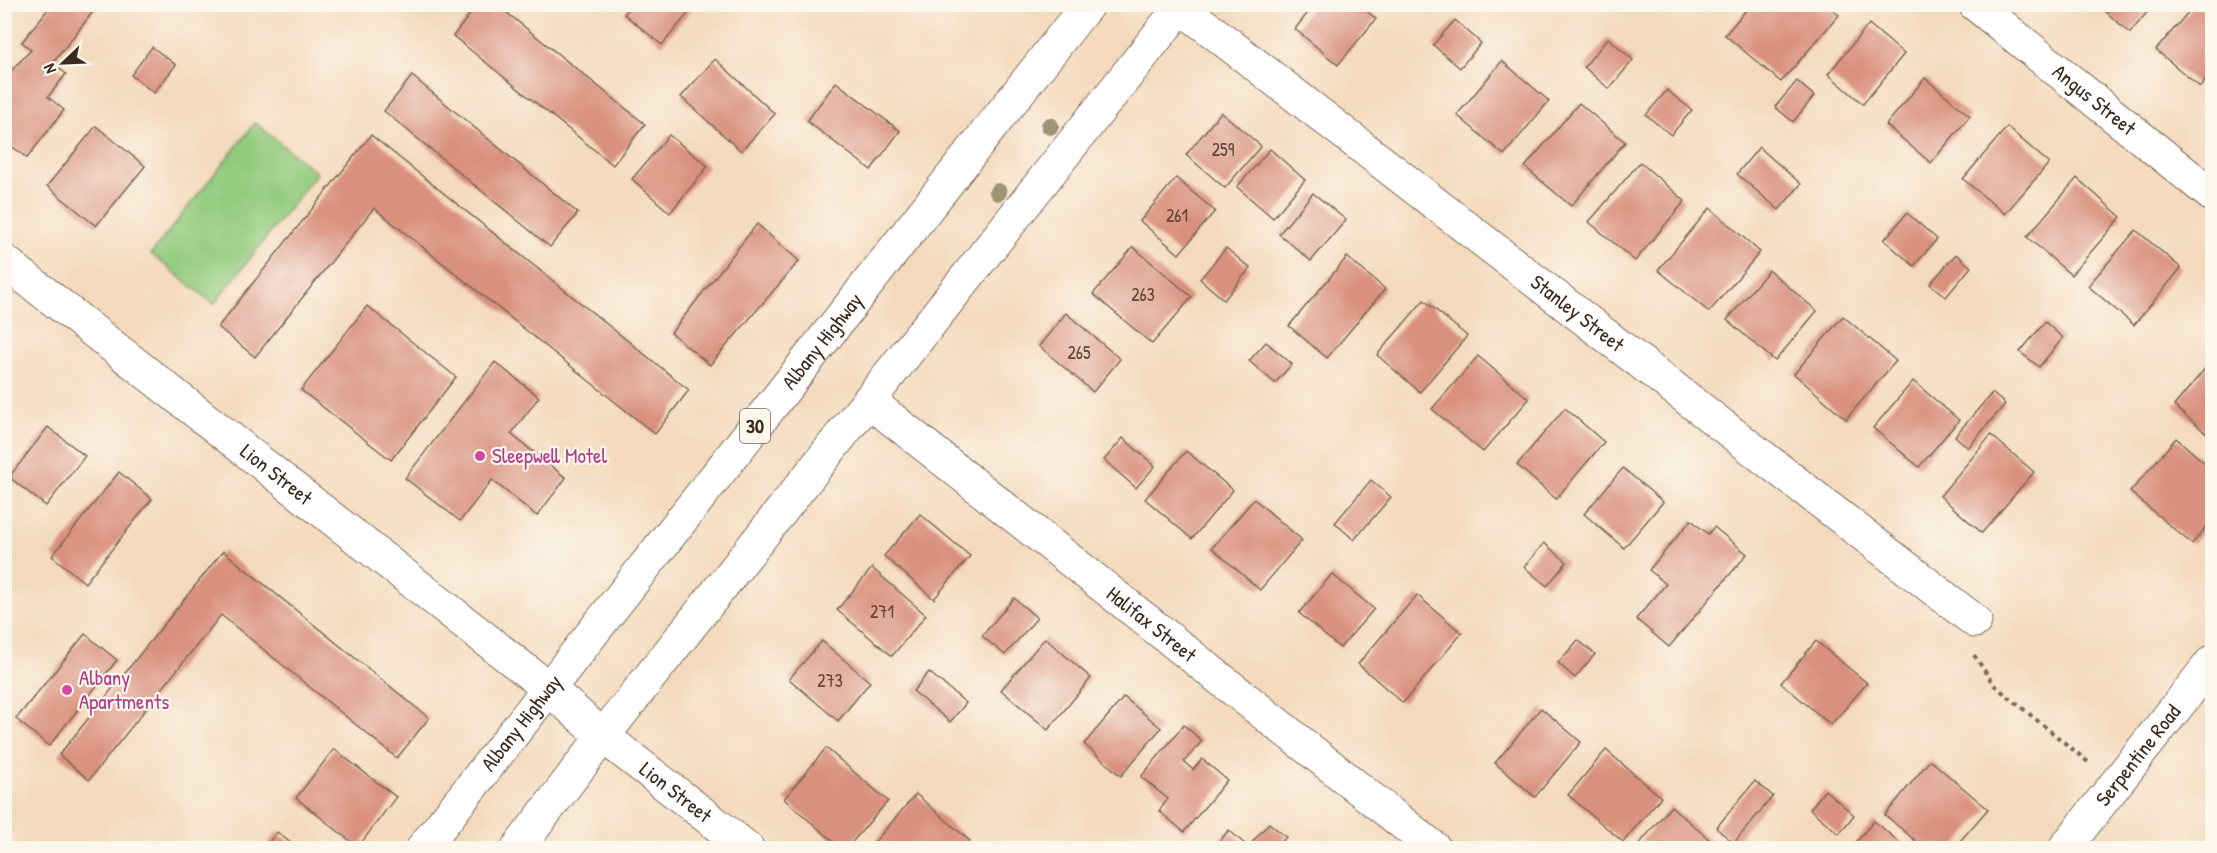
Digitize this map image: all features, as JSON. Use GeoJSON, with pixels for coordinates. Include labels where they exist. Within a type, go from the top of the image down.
{"type":"FeatureCollection","features":[{"type":"Feature","properties":{"kind":"main road","name":"Albany Highway"},"geometry":{"type":"LineString","coordinates":[[423,849],[1088,4]]}},
{"type":"Feature","properties":{"kind":"main road","name":"Angus Street"},"geometry":{"type":"LineString","coordinates":[[1975,4],[2212,195]]}},
{"type":"Feature","properties":{"kind":"main road"},"geometry":{"type":"LineString","coordinates":[[518,849],[603,736],[1182,6]]}},
{"type":"Feature","properties":{"kind":"main road","name":"Stanley Street"},"geometry":{"type":"LineString","coordinates":[[1182,6],[1975,621]]}},
{"type":"Feature","properties":{"kind":"main road","name":"Lion Street"},"geometry":{"type":"LineString","coordinates":[[4,261],[548,688],[603,736],[747,849]]}},
{"type":"Feature","properties":{"kind":"main road","name":"Halifax Street"},"geometry":{"type":"LineString","coordinates":[[869,401],[1434,849]]}},
{"type":"Feature","properties":{"kind":"main road","name":"Serpentine Road"},"geometry":{"type":"LineString","coordinates":[[2065,849],[2212,662]]}},
{"type":"Feature","properties":{"kind":"path"},"geometry":{"type":"LineString","coordinates":[[1975,621],[1974,654],[1994,685],[2116,785]]}},
{"type":"Feature","properties":{"kind":"green space"},"geometry":{"type":"Polygon","coordinates":[[[255,123],[317,173],[214,304],[151,254],[255,123]]]}},
{"type":"Feature","properties":{"kind":"building"},"geometry":{"type":"Polygon","coordinates":[[[52,4],[99,4],[53,63],[66,74],[48,97],[64,110],[27,158],[4,140],[4,78],[31,50],[22,42],[52,4]]]}},
{"type":"Feature","properties":{"kind":"building"},"geometry":{"type":"Polygon","coordinates":[[[478,4],[496,4],[645,124],[613,165],[453,36],[478,4]]]}},
{"type":"Feature","properties":{"kind":"building"},"geometry":{"type":"Polygon","coordinates":[[[631,4],[696,4],[662,45],[624,14],[631,4]]]}},
{"type":"Feature","properties":{"kind":"building"},"geometry":{"type":"Polygon","coordinates":[[[1315,4],[1359,4],[1376,19],[1338,65],[1295,29],[1315,4]]]}},
{"type":"Feature","properties":{"kind":"building"},"geometry":{"type":"Polygon","coordinates":[[[1751,4],[1827,4],[1839,15],[1781,82],[1725,35],[1751,4]]]}},
{"type":"Feature","properties":{"kind":"building"},"geometry":{"type":"Polygon","coordinates":[[[2097,4],[2154,4],[2130,33],[2097,4]]]}},
{"type":"Feature","properties":{"kind":"building"},"geometry":{"type":"Polygon","coordinates":[[[2195,4],[2208,4],[2212,9],[2212,72],[2200,87],[2156,50],[2195,4]]]}},
{"type":"Feature","properties":{"kind":"building"},"geometry":{"type":"Polygon","coordinates":[[[1455,20],[1481,43],[1460,68],[1433,45],[1455,20]]]}},
{"type":"Feature","properties":{"kind":"building"},"geometry":{"type":"Polygon","coordinates":[[[1869,24],[1904,54],[1863,104],[1828,74],[1869,24]]]}},
{"type":"Feature","properties":{"kind":"building"},"geometry":{"type":"Polygon","coordinates":[[[1608,38],[1633,60],[1609,89],[1584,67],[1608,38]]]}},
{"type":"Feature","properties":{"kind":"building"},"geometry":{"type":"Polygon","coordinates":[[[152,47],[176,65],[154,93],[131,75],[152,47]]]}},
{"type":"Feature","properties":{"kind":"building"},"geometry":{"type":"Polygon","coordinates":[[[715,59],[775,114],[741,151],[681,97],[715,59]]]}},
{"type":"Feature","properties":{"kind":"building"},"geometry":{"type":"Polygon","coordinates":[[[1502,61],[1549,101],[1504,155],[1457,115],[1502,61]]]}},
{"type":"Feature","properties":{"kind":"building"},"geometry":{"type":"Polygon","coordinates":[[[412,76],[578,213],[550,247],[384,111],[412,76]]]}},
{"type":"Feature","properties":{"kind":"building"},"geometry":{"type":"Polygon","coordinates":[[[1925,78],[1970,116],[1931,163],[1886,125],[1925,78]]]}},
{"type":"Feature","properties":{"kind":"building"},"geometry":{"type":"Polygon","coordinates":[[[1797,81],[1814,96],[1793,122],[1775,107],[1797,81]]]}},
{"type":"Feature","properties":{"kind":"building"},"geometry":{"type":"Polygon","coordinates":[[[836,82],[900,131],[871,170],[807,121],[836,82]]]}},
{"type":"Feature","properties":{"kind":"building"},"geometry":{"type":"Polygon","coordinates":[[[1667,90],[1692,110],[1671,135],[1646,115],[1667,90]]]}},
{"type":"Feature","properties":{"kind":"building"},"geometry":{"type":"Polygon","coordinates":[[[1579,103],[1625,142],[1571,206],[1525,167],[1579,103]]]}},
{"type":"Feature","properties":{"kind":"building"},"geometry":{"type":"Polygon","coordinates":[[[1221,112],[1261,146],[1225,188],[1186,155],[1221,112]]]}},
{"type":"Feature","properties":{"kind":"building"},"geometry":{"type":"Polygon","coordinates":[[[96,126],[145,166],[96,226],[47,186],[96,126]]]}},
{"type":"Feature","properties":{"kind":"building"},"geometry":{"type":"Polygon","coordinates":[[[2007,127],[2049,163],[2005,214],[1963,179],[2007,127]]]}},
{"type":"Feature","properties":{"kind":"building"},"geometry":{"type":"Polygon","coordinates":[[[371,135],[689,390],[655,434],[374,208],[255,357],[218,327],[371,135]]]}},
{"type":"Feature","properties":{"kind":"building"},"geometry":{"type":"Polygon","coordinates":[[[669,135],[708,166],[670,213],[632,179],[669,135]]]}},
{"type":"Feature","properties":{"kind":"building"},"geometry":{"type":"Polygon","coordinates":[[[1759,147],[1801,184],[1779,210],[1737,174],[1759,147]]]}},
{"type":"Feature","properties":{"kind":"building"},"geometry":{"type":"Polygon","coordinates":[[[1270,149],[1305,180],[1273,218],[1237,187],[1270,149]]]}},
{"type":"Feature","properties":{"kind":"building"},"geometry":{"type":"Polygon","coordinates":[[[1640,162],[1685,201],[1635,261],[1589,222],[1640,162]]]}},
{"type":"Feature","properties":{"kind":"building"},"geometry":{"type":"Polygon","coordinates":[[[1176,178],[1215,211],[1179,254],[1140,221],[1176,178]]]}},
{"type":"Feature","properties":{"kind":"building"},"geometry":{"type":"Polygon","coordinates":[[[2077,178],[2121,217],[2071,275],[2027,237],[2077,178]]]}},
{"type":"Feature","properties":{"kind":"building"},"geometry":{"type":"Polygon","coordinates":[[[1313,193],[1346,220],[1311,261],[1279,234],[1313,193]]]}},
{"type":"Feature","properties":{"kind":"building"},"geometry":{"type":"Polygon","coordinates":[[[1710,208],[1760,252],[1709,312],[1658,270],[1710,208]]]}},
{"type":"Feature","properties":{"kind":"building"},"geometry":{"type":"Polygon","coordinates":[[[1907,213],[1937,239],[1914,266],[1884,240],[1907,213]]]}},
{"type":"Feature","properties":{"kind":"building"},"geometry":{"type":"Polygon","coordinates":[[[757,224],[799,261],[710,365],[671,333],[757,224]]]}},
{"type":"Feature","properties":{"kind":"building"},"geometry":{"type":"Polygon","coordinates":[[[2136,230],[2181,268],[2134,325],[2088,286],[2136,230]]]}},
{"type":"Feature","properties":{"kind":"building"},"geometry":{"type":"Polygon","coordinates":[[[1133,247],[1192,297],[1152,344],[1093,294],[1133,247]]]}},
{"type":"Feature","properties":{"kind":"building"},"geometry":{"type":"Polygon","coordinates":[[[1226,248],[1250,268],[1224,300],[1200,279],[1226,248]]]}},
{"type":"Feature","properties":{"kind":"building"},"geometry":{"type":"Polygon","coordinates":[[[1956,254],[1971,267],[1946,297],[1930,284],[1956,254]]]}},
{"type":"Feature","properties":{"kind":"building"},"geometry":{"type":"Polygon","coordinates":[[[1347,257],[1385,289],[1327,358],[1289,326],[1347,257]]]}},
{"type":"Feature","properties":{"kind":"building"},"geometry":{"type":"Polygon","coordinates":[[[1769,270],[1817,311],[1775,361],[1727,320],[1769,270]]]}},
{"type":"Feature","properties":{"kind":"building"},"geometry":{"type":"Polygon","coordinates":[[[1424,300],[1467,336],[1420,392],[1377,355],[1424,300]]]}},
{"type":"Feature","properties":{"kind":"building"},"geometry":{"type":"Polygon","coordinates":[[[367,306],[456,377],[391,460],[301,390],[367,306]]]}},
{"type":"Feature","properties":{"kind":"building"},"geometry":{"type":"Polygon","coordinates":[[[1066,313],[1120,359],[1093,392],[1039,346],[1066,313]]]}},
{"type":"Feature","properties":{"kind":"building"},"geometry":{"type":"Polygon","coordinates":[[[1843,316],[1896,361],[1846,419],[1794,374],[1843,316]]]}},
{"type":"Feature","properties":{"kind":"building"},"geometry":{"type":"Polygon","coordinates":[[[2045,322],[2063,338],[2039,367],[2020,352],[2045,322]]]}},
{"type":"Feature","properties":{"kind":"building"},"geometry":{"type":"Polygon","coordinates":[[[1266,342],[1292,364],[1275,383],[1249,361],[1266,342]]]}},
{"type":"Feature","properties":{"kind":"building"},"geometry":{"type":"Polygon","coordinates":[[[1478,356],[1529,399],[1483,452],[1432,409],[1478,356]]]}},
{"type":"Feature","properties":{"kind":"building"},"geometry":{"type":"Polygon","coordinates":[[[2212,360],[2212,438],[2174,406],[2212,360]]]}},
{"type":"Feature","properties":{"kind":"building","name":"Sleepwell Motel"},"geometry":{"type":"Polygon","coordinates":[[[495,362],[539,397],[511,434],[566,478],[537,516],[492,480],[460,521],[405,478],[495,362]]]}},
{"type":"Feature","properties":{"kind":"building"},"geometry":{"type":"Polygon","coordinates":[[[1913,381],[1959,420],[1919,467],[1873,428],[1913,381]]]}},
{"type":"Feature","properties":{"kind":"building"},"geometry":{"type":"Polygon","coordinates":[[[1992,393],[2005,404],[1968,448],[1955,436],[1992,393]]]}},
{"type":"Feature","properties":{"kind":"building"},"geometry":{"type":"Polygon","coordinates":[[[1565,408],[1604,442],[1556,499],[1517,465],[1565,408]]]}},
{"type":"Feature","properties":{"kind":"building"},"geometry":{"type":"Polygon","coordinates":[[[48,427],[85,456],[46,506],[9,477],[48,427]]]}},
{"type":"Feature","properties":{"kind":"building"},"geometry":{"type":"Polygon","coordinates":[[[1991,435],[2034,472],[1982,533],[1940,496],[1991,435]]]}},
{"type":"Feature","properties":{"kind":"building"},"geometry":{"type":"Polygon","coordinates":[[[1123,438],[1155,466],[1136,488],[1104,460],[1123,438]]]}},
{"type":"Feature","properties":{"kind":"building"},"geometry":{"type":"Polygon","coordinates":[[[2176,438],[2212,469],[2212,520],[2192,544],[2130,492],[2176,438]]]}},
{"type":"Feature","properties":{"kind":"building"},"geometry":{"type":"Polygon","coordinates":[[[1186,451],[1233,490],[1192,539],[1145,499],[1186,451]]]}},
{"type":"Feature","properties":{"kind":"building"},"geometry":{"type":"Polygon","coordinates":[[[1623,468],[1663,502],[1624,548],[1584,514],[1623,468]]]}},
{"type":"Feature","properties":{"kind":"building"},"geometry":{"type":"Polygon","coordinates":[[[119,472],[152,499],[85,583],[52,556],[119,472]]]}},
{"type":"Feature","properties":{"kind":"building"},"geometry":{"type":"Polygon","coordinates":[[[1371,480],[1391,497],[1354,540],[1335,523],[1371,480]]]}},
{"type":"Feature","properties":{"kind":"building"},"geometry":{"type":"Polygon","coordinates":[[[1254,499],[1302,540],[1260,590],[1212,548],[1254,499]]]}},
{"type":"Feature","properties":{"kind":"building"},"geometry":{"type":"Polygon","coordinates":[[[920,514],[970,556],[934,599],[884,556],[920,514]]]}},
{"type":"Feature","properties":{"kind":"building"},"geometry":{"type":"Polygon","coordinates":[[[1691,520],[1708,534],[1714,527],[1747,554],[1669,647],[1636,619],[1666,584],[1649,570],[1691,520]]]}},
{"type":"Feature","properties":{"kind":"building"},"geometry":{"type":"Polygon","coordinates":[[[1544,543],[1567,562],[1547,586],[1524,567],[1544,543]]]}},
{"type":"Feature","properties":{"kind":"building"},"geometry":{"type":"Polygon","coordinates":[[[223,551],[429,718],[397,758],[221,615],[89,780],[59,755],[223,551]]]}},
{"type":"Feature","properties":{"kind":"building"},"geometry":{"type":"Polygon","coordinates":[[[872,568],[926,615],[892,656],[837,610],[872,568]]]}},
{"type":"Feature","properties":{"kind":"building"},"geometry":{"type":"Polygon","coordinates":[[[1332,574],[1374,609],[1340,648],[1299,613],[1332,574]]]}},
{"type":"Feature","properties":{"kind":"building"},"geometry":{"type":"Polygon","coordinates":[[[1417,595],[1462,633],[1403,703],[1358,664],[1417,595]]]}},
{"type":"Feature","properties":{"kind":"building"},"geometry":{"type":"Polygon","coordinates":[[[1014,598],[1037,618],[1005,655],[982,636],[1014,598]]]}},
{"type":"Feature","properties":{"kind":"building","name":"Albany Apartments"},"geometry":{"type":"Polygon","coordinates":[[[85,634],[117,660],[49,746],[16,719],[85,634]]]}},
{"type":"Feature","properties":{"kind":"building"},"geometry":{"type":"Polygon","coordinates":[[[1045,638],[1091,678],[1048,730],[1001,690],[1045,638]]]}},
{"type":"Feature","properties":{"kind":"building"},"geometry":{"type":"Polygon","coordinates":[[[1578,640],[1595,654],[1575,678],[1558,663],[1578,640]]]}},
{"type":"Feature","properties":{"kind":"building"},"geometry":{"type":"Polygon","coordinates":[[[822,641],[870,682],[838,721],[789,679],[822,641]]]}},
{"type":"Feature","properties":{"kind":"building"},"geometry":{"type":"Polygon","coordinates":[[[1816,641],[1867,683],[1831,725],[1781,683],[1816,641]]]}},
{"type":"Feature","properties":{"kind":"building"},"geometry":{"type":"Polygon","coordinates":[[[929,672],[966,703],[950,722],[913,691],[929,672]]]}},
{"type":"Feature","properties":{"kind":"building"},"geometry":{"type":"Polygon","coordinates":[[[1124,697],[1161,728],[1121,776],[1084,744],[1124,697]]]}},
{"type":"Feature","properties":{"kind":"building"},"geometry":{"type":"Polygon","coordinates":[[[1541,708],[1581,742],[1535,797],[1495,763],[1541,708]]]}},
{"type":"Feature","properties":{"kind":"building"},"geometry":{"type":"Polygon","coordinates":[[[1184,725],[1202,741],[1184,762],[1193,770],[1202,759],[1227,780],[1184,832],[1159,811],[1168,799],[1141,777],[1184,725]]]}},
{"type":"Feature","properties":{"kind":"building"},"geometry":{"type":"Polygon","coordinates":[[[826,748],[888,801],[847,848],[841,848],[784,799],[826,748]]]}},
{"type":"Feature","properties":{"kind":"building"},"geometry":{"type":"Polygon","coordinates":[[[334,749],[396,797],[358,847],[296,798],[334,749]]]}},
{"type":"Feature","properties":{"kind":"building"},"geometry":{"type":"Polygon","coordinates":[[[1606,750],[1661,797],[1623,842],[1568,795],[1606,750]]]}},
{"type":"Feature","properties":{"kind":"building"},"geometry":{"type":"Polygon","coordinates":[[[1930,760],[1988,809],[1954,848],[1924,848],[1885,815],[1930,760]]]}},
{"type":"Feature","properties":{"kind":"building"},"geometry":{"type":"Polygon","coordinates":[[[1755,781],[1773,796],[1734,843],[1716,828],[1755,781]]]}},
{"type":"Feature","properties":{"kind":"building"},"geometry":{"type":"Polygon","coordinates":[[[1825,790],[1854,815],[1839,834],[1810,809],[1825,790]]]}},
{"type":"Feature","properties":{"kind":"building"},"geometry":{"type":"Polygon","coordinates":[[[916,794],[970,841],[964,848],[877,848],[872,845],[916,794]]]}},
{"type":"Feature","properties":{"kind":"building"},"geometry":{"type":"Polygon","coordinates":[[[1671,806],[1718,847],[1636,848],[1671,806]]]}},
{"type":"Feature","properties":{"kind":"building"},"geometry":{"type":"Polygon","coordinates":[[[1874,821],[1906,848],[1851,848],[1874,821]]]}},
{"type":"Feature","properties":{"kind":"building"},"geometry":{"type":"Polygon","coordinates":[[[1269,823],[1286,837],[1276,848],[1213,848],[1229,830],[1248,847],[1269,823]]]}},
{"type":"Feature","properties":{"kind":"building"},"geometry":{"type":"Polygon","coordinates":[[[277,832],[297,848],[264,848],[277,832]]]}},
{"type":"Feature","properties":{"kind":"place","name":"Sleepwell Motel"},"geometry":{"type":"Point","coordinates":[480,456]}},
{"type":"Feature","properties":{"kind":"place","name":"Albany Apartments"},"geometry":{"type":"Point","coordinates":[67,690]}}]}
